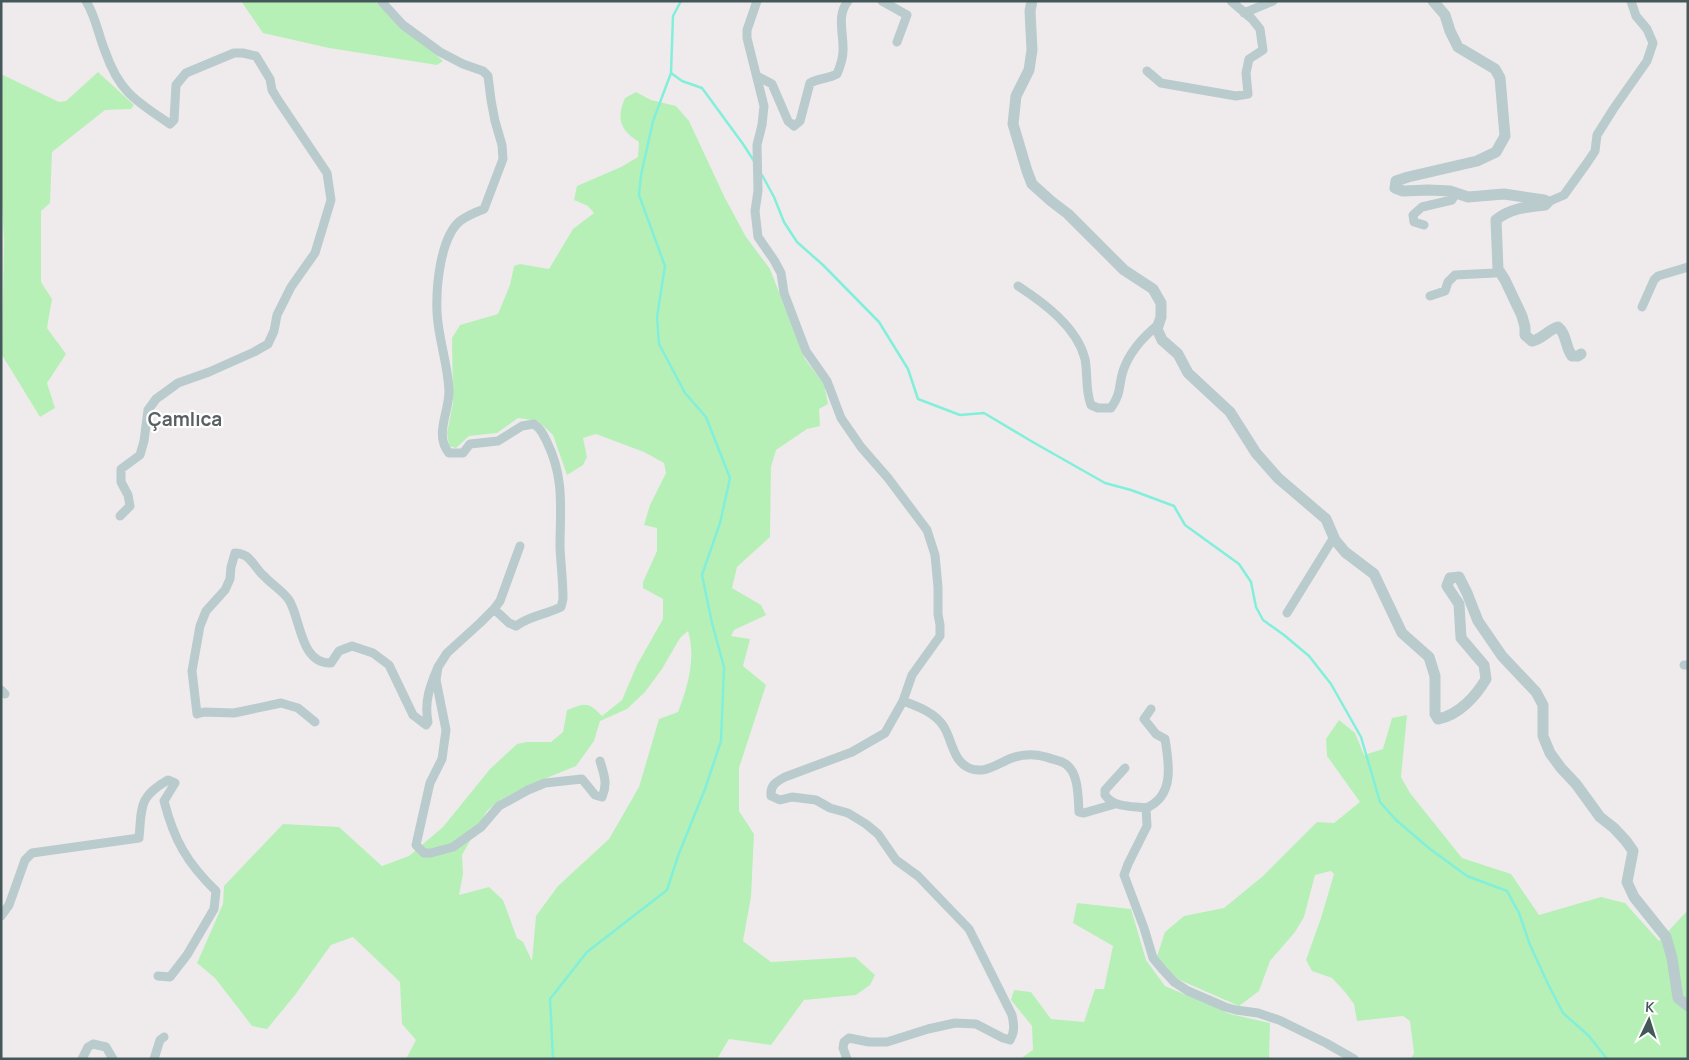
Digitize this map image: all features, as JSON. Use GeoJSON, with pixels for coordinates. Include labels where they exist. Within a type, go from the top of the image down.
{"type":"FeatureCollection","features":[{"type":"Feature","properties":{"kind":"street"},"geometry":{"type":"LineString","coordinates":[[86,1],[93,12],[105,52],[117,81],[128,95],[170,124],[174,120],[176,85],[186,73],[234,53],[256,56],[270,79],[272,90],[278,100],[327,173],[331,200],[315,253],[291,287],[277,315],[274,331],[268,344],[209,372],[178,383],[156,399],[148,410],[140,455],[121,469],[121,482],[128,495],[130,506],[120,516]]}},
{"type":"Feature","properties":{"kind":"street"},"geometry":{"type":"LineString","coordinates":[[381,1],[403,26],[440,52],[463,64],[483,71],[488,76],[495,121],[502,145],[504,159],[484,209],[459,222],[450,234],[444,250],[437,313],[445,359],[448,392],[442,427],[442,442],[449,454],[463,453],[470,444],[498,442],[522,426],[534,424],[541,428],[554,456],[558,470],[561,504],[560,548],[564,599],[561,607],[526,619],[516,626],[508,623],[494,609]]}},
{"type":"Feature","properties":{"kind":"street"},"geometry":{"type":"LineString","coordinates":[[757,1],[747,30],[747,38],[764,106],[757,145],[758,191],[755,211],[758,237],[781,273],[784,293],[806,351],[827,380],[841,418],[860,446],[888,478],[923,525],[933,549],[938,587],[940,636],[912,675],[903,702],[885,733],[852,752],[775,782],[771,789],[772,796],[780,800],[792,797],[816,800],[830,808],[848,813],[878,834],[896,860],[918,876],[969,929],[1012,1016],[1014,1032],[1010,1040],[1007,1040],[976,1024],[955,1022],[881,1043],[849,1038],[844,1042],[843,1048],[847,1059]]}},
{"type":"Feature","properties":{"kind":"street"},"geometry":{"type":"LineString","coordinates":[[757,76],[772,84],[788,121],[794,126],[800,121],[810,83],[818,78],[828,79],[838,74],[843,50],[840,23],[848,1]]}},
{"type":"Feature","properties":{"kind":"street"},"geometry":{"type":"LineString","coordinates":[[882,1],[907,15],[897,42]]}},
{"type":"Feature","properties":{"kind":"street"},"geometry":{"type":"LineString","coordinates":[[1032,1],[1030,12],[1031,57],[1029,70],[1016,96],[1013,124],[1032,184],[1068,214],[1124,270],[1153,289],[1161,303],[1161,316],[1157,329],[1162,340],[1178,354],[1188,373],[1230,412],[1256,453],[1278,478],[1326,520],[1334,537],[1345,552],[1374,574],[1402,633],[1429,657],[1435,676],[1435,714],[1438,719],[1449,717],[1476,695],[1486,679],[1484,665],[1461,638],[1458,604],[1447,586],[1450,578],[1459,577],[1478,621],[1502,656],[1536,692],[1543,705],[1542,736],[1550,753],[1600,817],[1614,828],[1633,851],[1628,882],[1634,897],[1666,937],[1672,958],[1678,998],[1688,1006]]}},
{"type":"Feature","properties":{"kind":"street"},"geometry":{"type":"LineString","coordinates":[[1147,71],[1161,83],[1236,96],[1248,94],[1246,73],[1249,60],[1263,50],[1260,29],[1231,1]]}},
{"type":"Feature","properties":{"kind":"street"},"geometry":{"type":"LineString","coordinates":[[1244,12],[1273,1]]}},
{"type":"Feature","properties":{"kind":"street"},"geometry":{"type":"LineString","coordinates":[[1432,1],[1445,16],[1458,47],[1495,69],[1500,78],[1505,136],[1496,152],[1477,161],[1408,177],[1396,181],[1395,188],[1403,191],[1450,191],[1468,197],[1504,194],[1548,202]]}},
{"type":"Feature","properties":{"kind":"street"},"geometry":{"type":"LineString","coordinates":[[1581,354],[1572,356],[1568,351],[1562,331],[1558,327],[1552,329],[1539,340],[1532,341],[1525,335],[1522,316],[1498,269],[1496,220],[1504,213],[1519,208],[1545,205],[1564,195],[1595,151],[1597,135],[1647,61],[1653,43],[1647,29],[1636,16],[1632,1]]}},
{"type":"Feature","properties":{"kind":"street"},"geometry":{"type":"LineString","coordinates":[[1424,225],[1414,222],[1413,215],[1422,206],[1452,200],[1455,194]]}},
{"type":"Feature","properties":{"kind":"street"},"geometry":{"type":"LineString","coordinates":[[1642,307],[1654,280],[1658,276],[1688,267]]}},
{"type":"Feature","properties":{"kind":"street"},"geometry":{"type":"LineString","coordinates":[[1430,296],[1445,291],[1448,282],[1455,275],[1495,273],[1498,269]]}},
{"type":"Feature","properties":{"kind":"street"},"geometry":{"type":"LineString","coordinates":[[1018,286],[1061,320],[1079,342],[1085,360],[1088,397],[1091,405],[1098,408],[1111,408],[1120,391],[1127,360],[1148,332],[1158,324]]}},
{"type":"Feature","properties":{"kind":"street"},"geometry":{"type":"LineString","coordinates":[[1287,613],[1334,537]]}},
{"type":"Feature","properties":{"kind":"street"},"geometry":{"type":"LineString","coordinates":[[315,722],[298,708],[281,703],[234,713],[204,712],[198,714],[192,671],[200,626],[206,611],[225,590],[230,579],[235,553],[243,554],[248,558],[262,575],[289,600],[310,654],[326,663],[331,663],[339,651],[352,646],[373,653],[389,665],[412,715],[426,725],[428,722],[426,709],[428,690],[438,667],[446,653],[494,609],[500,601],[520,546]]}},
{"type":"Feature","properties":{"kind":"street"},"geometry":{"type":"LineString","coordinates":[[438,667],[436,680],[446,730],[442,759],[430,783],[424,817],[417,836],[416,845],[424,853],[453,847],[481,827],[499,806],[545,783],[582,779],[595,795],[602,797],[606,778],[600,761]]}},
{"type":"Feature","properties":{"kind":"street"},"geometry":{"type":"LineString","coordinates":[[903,702],[916,706],[932,715],[944,726],[950,746],[967,768],[978,771],[1028,754],[1043,756],[1064,763],[1070,769],[1075,777],[1079,812],[1084,813],[1115,804]]}},
{"type":"Feature","properties":{"kind":"street"},"geometry":{"type":"LineString","coordinates":[[1125,768],[1105,790],[1105,795],[1109,801],[1115,804],[1146,808],[1155,804],[1166,788],[1169,767],[1165,739],[1156,734],[1144,719],[1152,709]]}},
{"type":"Feature","properties":{"kind":"street"},"geometry":{"type":"LineString","coordinates":[[1,916],[9,905],[25,860],[32,853],[139,838],[143,802],[153,788],[168,780],[175,783],[164,801],[177,841],[190,863],[216,891],[214,909],[187,955],[170,977],[158,976]]}},
{"type":"Feature","properties":{"kind":"street"},"geometry":{"type":"LineString","coordinates":[[1146,808],[1146,826],[1124,876],[1144,928],[1153,958],[1162,970],[1174,982],[1188,991],[1225,1007],[1258,1013],[1280,1020],[1354,1059]]}},
{"type":"Feature","properties":{"kind":"street"},"geometry":{"type":"LineString","coordinates":[[154,1059],[160,1040],[164,1037]]}},
{"type":"Feature","properties":{"kind":"street"},"geometry":{"type":"LineString","coordinates":[[82,1059],[88,1047],[93,1044],[106,1047],[113,1059]]}},
{"type":"Feature","properties":{"kind":"green space"},"geometry":{"type":"Polygon","coordinates":[[[241,1],[374,1],[443,61],[437,65],[329,48],[263,33],[241,1]]]}},
{"type":"Feature","properties":{"kind":"green space"},"geometry":{"type":"Polygon","coordinates":[[[98,72],[134,105],[131,109],[105,110],[52,152],[50,203],[41,211],[41,282],[52,299],[47,328],[66,354],[47,383],[55,408],[40,417],[2,355],[4,241],[1,182],[1,74],[59,102],[66,101],[98,72]]]}},
{"type":"Feature","properties":{"kind":"green space"},"geometry":{"type":"Polygon","coordinates":[[[636,92],[651,100],[676,106],[689,121],[725,198],[746,237],[770,269],[805,359],[824,384],[828,404],[819,409],[820,426],[807,429],[776,450],[771,467],[770,537],[737,567],[732,588],[761,605],[766,615],[734,630],[731,636],[750,639],[743,666],[766,685],[739,768],[739,811],[754,834],[751,897],[743,941],[771,962],[855,957],[875,975],[870,985],[856,995],[804,1000],[771,1045],[729,1039],[717,1059],[406,1059],[416,1040],[402,1024],[400,982],[353,937],[331,945],[295,995],[267,1029],[252,1026],[215,978],[197,963],[223,904],[224,886],[283,824],[339,827],[382,866],[409,856],[443,827],[490,769],[517,744],[551,742],[563,732],[567,710],[586,705],[602,716],[622,700],[637,665],[663,619],[663,599],[643,588],[643,582],[657,551],[657,528],[644,525],[650,505],[666,473],[664,463],[644,452],[596,434],[583,438],[587,457],[583,465],[567,475],[553,435],[538,421],[518,418],[497,433],[469,436],[456,448],[449,446],[447,433],[453,403],[452,338],[460,325],[498,314],[510,285],[514,266],[520,264],[549,269],[573,229],[594,213],[588,206],[574,200],[577,186],[621,167],[638,157],[639,142],[624,128],[620,118],[625,98],[636,92]],[[688,631],[680,638],[662,669],[645,692],[627,709],[600,721],[594,741],[576,766],[527,786],[500,800],[487,811],[462,855],[463,874],[459,895],[489,887],[503,900],[517,938],[523,942],[532,961],[536,916],[558,886],[609,839],[639,787],[659,719],[678,712],[690,672],[690,641],[688,631]]]}},
{"type":"Feature","properties":{"kind":"green space"},"geometry":{"type":"Polygon","coordinates":[[[1407,715],[1401,777],[1410,793],[1462,858],[1511,874],[1539,915],[1601,897],[1625,903],[1659,941],[1688,910],[1688,1059],[1411,1059],[1414,1053],[1410,1021],[1403,1016],[1357,1021],[1354,1004],[1345,992],[1332,978],[1312,971],[1306,960],[1334,874],[1331,871],[1315,875],[1304,917],[1295,932],[1270,961],[1259,991],[1239,1006],[1175,978],[1157,956],[1165,932],[1184,916],[1224,908],[1263,876],[1317,822],[1334,823],[1360,802],[1327,756],[1326,739],[1339,720],[1355,733],[1364,755],[1383,749],[1392,718],[1407,715]]]}},
{"type":"Feature","properties":{"kind":"green space"},"geometry":{"type":"Polygon","coordinates":[[[1077,903],[1131,909],[1146,960],[1165,986],[1230,1014],[1270,1023],[1269,1059],[1020,1059],[1033,1050],[1032,1026],[1011,1000],[1014,990],[1031,992],[1051,1019],[1084,1022],[1095,989],[1104,989],[1113,946],[1073,923],[1077,903]]]}},
{"type":"Feature","properties":{"kind":"waterway"},"geometry":{"type":"LineString","coordinates":[[681,1],[673,16],[671,73],[682,81],[702,88],[754,161]]}},
{"type":"Feature","properties":{"kind":"waterway"},"geometry":{"type":"LineString","coordinates":[[553,1059],[550,999],[587,952],[667,890],[721,741],[724,667],[702,575],[720,523],[730,478],[706,417],[685,393],[659,344],[657,317],[665,266],[639,195],[641,175],[653,121],[671,73]]}},
{"type":"Feature","properties":{"kind":"waterway"},"geometry":{"type":"LineString","coordinates":[[762,175],[774,197],[784,222],[797,242],[823,265],[879,322],[908,369],[918,399],[960,415],[984,413],[1105,483],[1131,490],[1174,506],[1185,525],[1239,564],[1251,582],[1256,607],[1263,620],[1309,656],[1331,684],[1361,737],[1380,802],[1396,820],[1430,849],[1467,876],[1507,891],[1519,913],[1530,945],[1563,1013],[1589,1036],[1607,1059]]}},
{"type":"Feature","properties":{"kind":"district","name":"Çamlıca"},"geometry":{"type":"Point","coordinates":[185,419]}}]}
